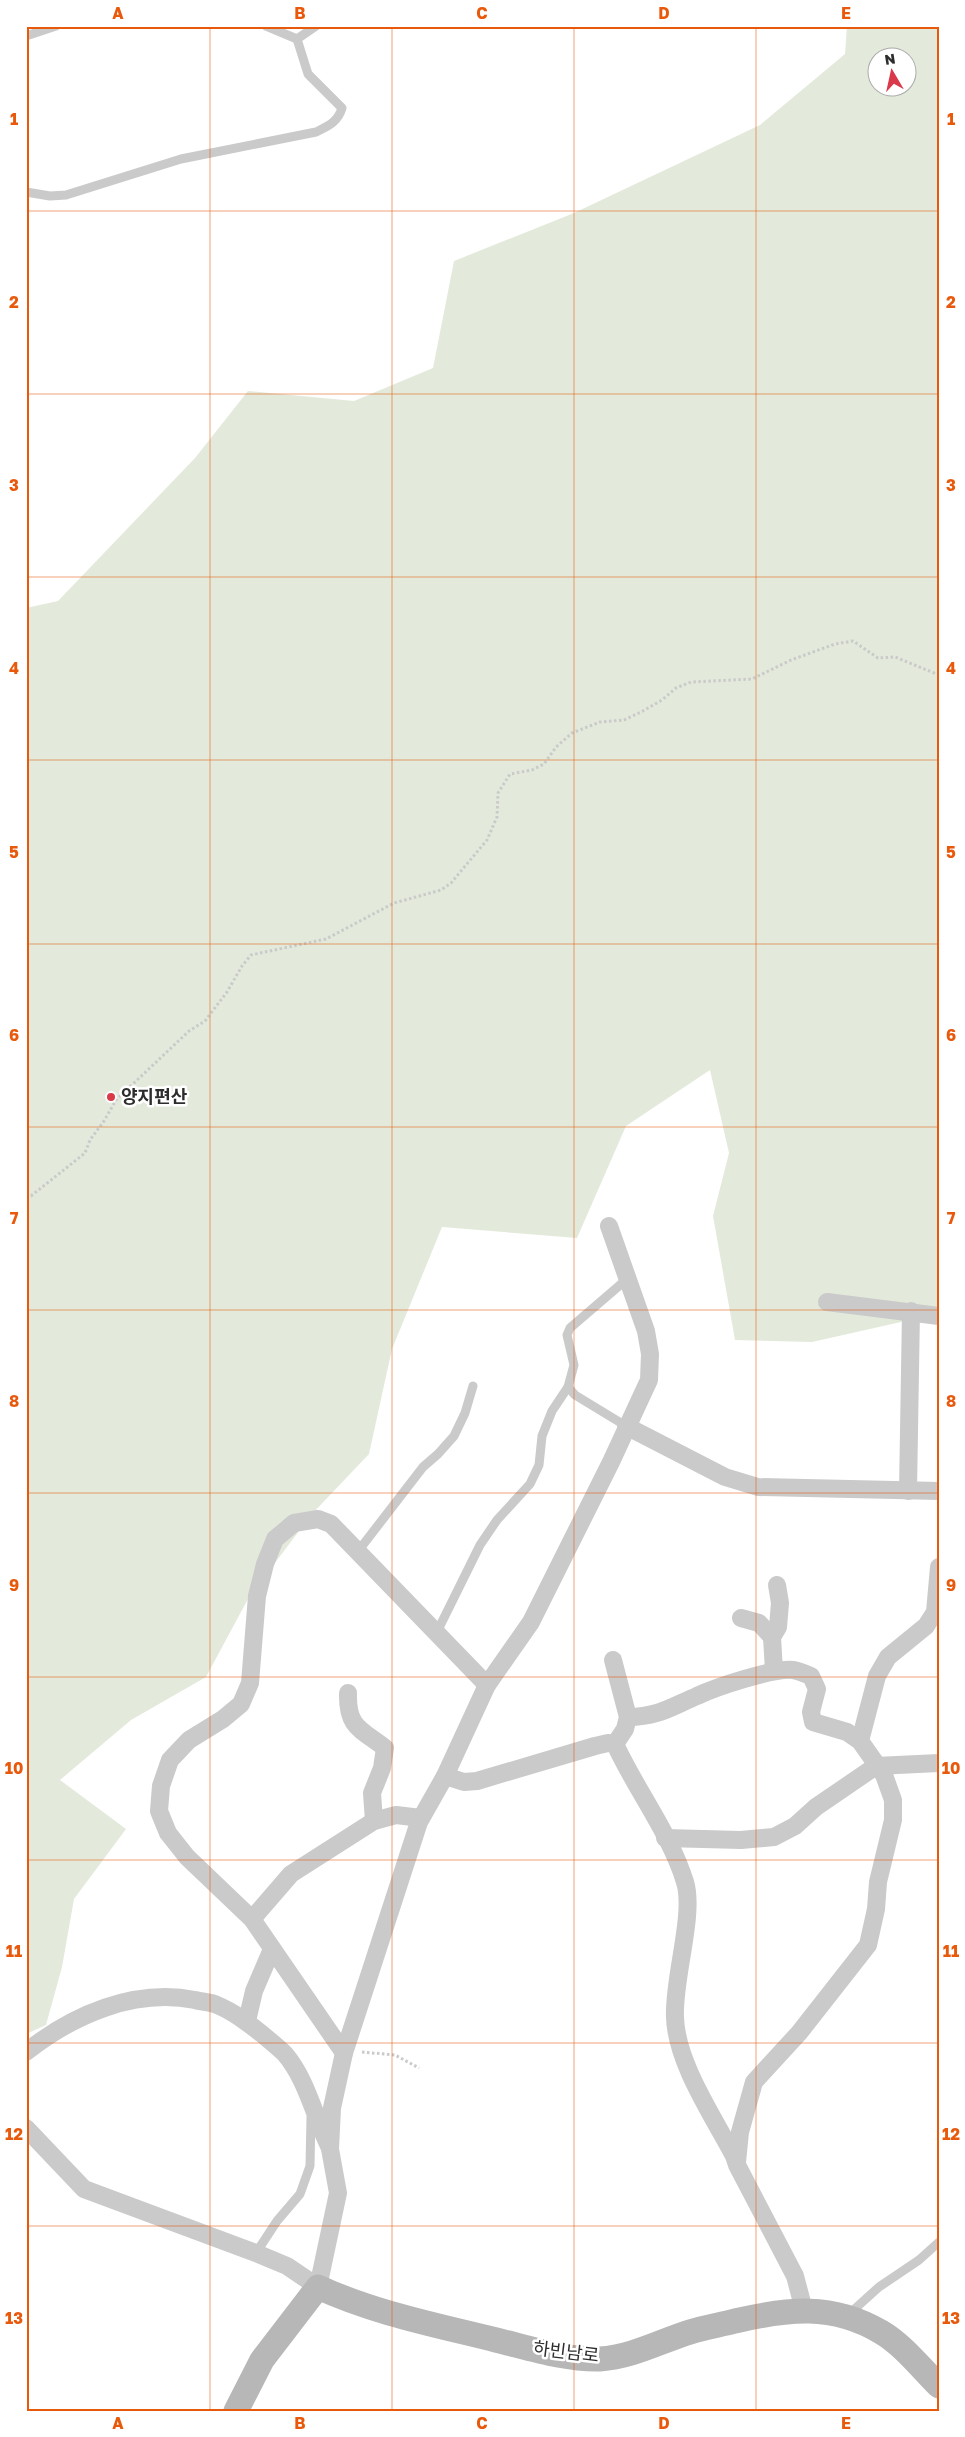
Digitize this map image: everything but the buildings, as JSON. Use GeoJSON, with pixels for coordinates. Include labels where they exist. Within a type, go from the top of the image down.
{"type":"FeatureCollection","features":[{"type":"Feature","properties":{"kind":"street"},"geometry":{"type":"LineString","coordinates":[[236,2411],[262,2360],[318,2287],[338,2194],[330,2149],[332,2108],[344,2054],[421,1818],[445,1776],[487,1685],[530,1622],[611,1462],[626,1426],[649,1380],[650,1354],[646,1331],[609,1226]]}},
{"type":"Feature","properties":{"kind":"street"},"geometry":{"type":"LineString","coordinates":[[827,1302],[939,1316]]}},
{"type":"Feature","properties":{"kind":"street"},"geometry":{"type":"LineString","coordinates":[[908,1492],[911,1311]]}},
{"type":"Feature","properties":{"kind":"street"},"geometry":{"type":"LineString","coordinates":[[626,1426],[725,1477],[758,1487],[908,1492],[939,1491]]}},
{"type":"Feature","properties":{"kind":"street"},"geometry":{"type":"LineString","coordinates":[[344,2054],[252,1919],[187,1857],[168,1834],[159,1811],[161,1786],[170,1760],[189,1740],[223,1719],[241,1704],[250,1683],[257,1596],[265,1564],[275,1539],[294,1523],[318,1518],[331,1524],[359,1550],[436,1634],[487,1685]]}},
{"type":"Feature","properties":{"kind":"street"},"geometry":{"type":"LineString","coordinates":[[860,1741],[877,1676],[888,1657],[926,1626],[935,1612],[939,1567]]}},
{"type":"Feature","properties":{"kind":"street"},"geometry":{"type":"LineString","coordinates":[[774,1672],[772,1638],[778,1628],[780,1603],[777,1585]]}},
{"type":"Feature","properties":{"kind":"street"},"geometry":{"type":"LineString","coordinates":[[741,1618],[759,1623],[772,1638]]}},
{"type":"Feature","properties":{"kind":"street"},"geometry":{"type":"LineString","coordinates":[[613,1660],[628,1717],[625,1729],[614,1744]]}},
{"type":"Feature","properties":{"kind":"street"},"geometry":{"type":"LineString","coordinates":[[628,1717],[648,1717],[665,1712],[698,1695],[774,1672],[793,1670],[811,1676],[817,1689],[811,1712],[812,1722],[847,1732],[860,1741],[884,1776],[893,1800],[893,1820],[878,1882],[876,1909],[868,1945],[799,2033],[754,2082],[740,2132],[737,2165]]}},
{"type":"Feature","properties":{"kind":"street"},"geometry":{"type":"LineString","coordinates":[[348,1693],[347,1707],[351,1718],[361,1732],[385,1748],[382,1768],[372,1793],[374,1821]]}},
{"type":"Feature","properties":{"kind":"street"},"geometry":{"type":"LineString","coordinates":[[445,1776],[464,1782],[477,1781],[595,1746],[608,1743],[614,1744]]}},
{"type":"Feature","properties":{"kind":"street"},"geometry":{"type":"LineString","coordinates":[[614,1744],[665,1838],[686,1882],[688,1900],[676,1990],[676,2027],[691,2074],[795,2276],[804,2310]]}},
{"type":"Feature","properties":{"kind":"street"},"geometry":{"type":"LineString","coordinates":[[665,1838],[741,1840],[774,1837],[795,1826],[816,1807],[876,1766],[939,1763]]}},
{"type":"Feature","properties":{"kind":"street"},"geometry":{"type":"LineString","coordinates":[[252,1919],[291,1874],[374,1821],[396,1815],[421,1818]]}},
{"type":"Feature","properties":{"kind":"street"},"geometry":{"type":"LineString","coordinates":[[247,2021],[254,1991],[272,1949]]}},
{"type":"Feature","properties":{"kind":"street"},"geometry":{"type":"LineString","coordinates":[[26,2052],[50,2033],[81,2016],[128,2001],[175,1996],[216,2005],[247,2021],[284,2054],[310,2099],[318,2124],[330,2149]]}},
{"type":"Feature","properties":{"kind":"street"},"geometry":{"type":"LineString","coordinates":[[26,2128],[84,2189],[256,2253],[287,2266],[318,2287]]}},
{"type":"Feature","properties":{"kind":"street","name":"하빈남로"},"geometry":{"type":"LineString","coordinates":[[318,2287],[349,2301],[478,2336],[554,2354],[600,2359],[645,2349],[691,2332],[767,2314],[804,2310],[854,2318],[883,2333],[939,2386]]}},
{"type":"Feature","properties":{"kind":"lane"},"geometry":{"type":"LineString","coordinates":[[26,36],[56,26]]}},
{"type":"Feature","properties":{"kind":"lane"},"geometry":{"type":"LineString","coordinates":[[26,192],[50,196],[66,195],[182,159],[316,132],[336,122],[342,108],[308,74],[297,39],[266,26]]}},
{"type":"Feature","properties":{"kind":"lane"},"geometry":{"type":"LineString","coordinates":[[297,39],[316,26]]}},
{"type":"Feature","properties":{"kind":"lane"},"geometry":{"type":"LineString","coordinates":[[436,1634],[480,1545],[497,1520],[530,1484],[539,1465],[542,1436],[552,1411],[568,1387],[574,1365],[567,1335],[570,1328],[627,1279]]}},
{"type":"Feature","properties":{"kind":"lane"},"geometry":{"type":"LineString","coordinates":[[359,1550],[423,1466],[438,1454],[454,1436],[465,1413],[474,1386]]}},
{"type":"Feature","properties":{"kind":"lane"},"geometry":{"type":"LineString","coordinates":[[568,1387],[575,1395],[626,1426]]}},
{"type":"Feature","properties":{"kind":"lane"},"geometry":{"type":"LineString","coordinates":[[256,2253],[276,2221],[300,2194],[310,2166],[312,2142],[310,2099]]}},
{"type":"Feature","properties":{"kind":"lane"},"geometry":{"type":"LineString","coordinates":[[846,2317],[879,2286],[919,2260],[939,2242]]}},
{"type":"Feature","properties":{"kind":"path"},"geometry":{"type":"LineString","coordinates":[[26,1196],[31,1196],[85,1153],[90,1140],[116,1100],[189,1031],[204,1021],[227,992],[242,966],[251,955],[326,939],[394,903],[441,890],[450,883],[487,840],[497,817],[498,793],[510,774],[532,770],[544,764],[556,747],[572,733],[600,722],[624,720],[662,700],[676,688],[691,682],[752,679],[791,660],[835,644],[853,641],[878,658],[895,657],[939,675]]}},
{"type":"Feature","properties":{"kind":"path"},"geometry":{"type":"LineString","coordinates":[[344,2054],[366,2051],[394,2055],[419,2068]]}},
{"type":"Feature","properties":{"kind":"green space"},"geometry":{"type":"Polygon","coordinates":[[[847,26],[939,26],[939,1324],[910,1320],[812,1342],[735,1340],[713,1216],[729,1153],[710,1070],[626,1126],[577,1238],[442,1227],[392,1349],[369,1454],[312,1514],[249,1597],[206,1677],[131,1720],[60,1780],[126,1829],[74,1899],[62,1967],[46,2025],[26,2034],[26,608],[58,601],[195,458],[248,391],[354,401],[433,368],[454,261],[574,213],[760,125],[845,54],[847,26]]]}},
{"type":"Feature","properties":{"kind":"place","name":"양지편산"},"geometry":{"type":"Point","coordinates":[111,1097]}}]}
